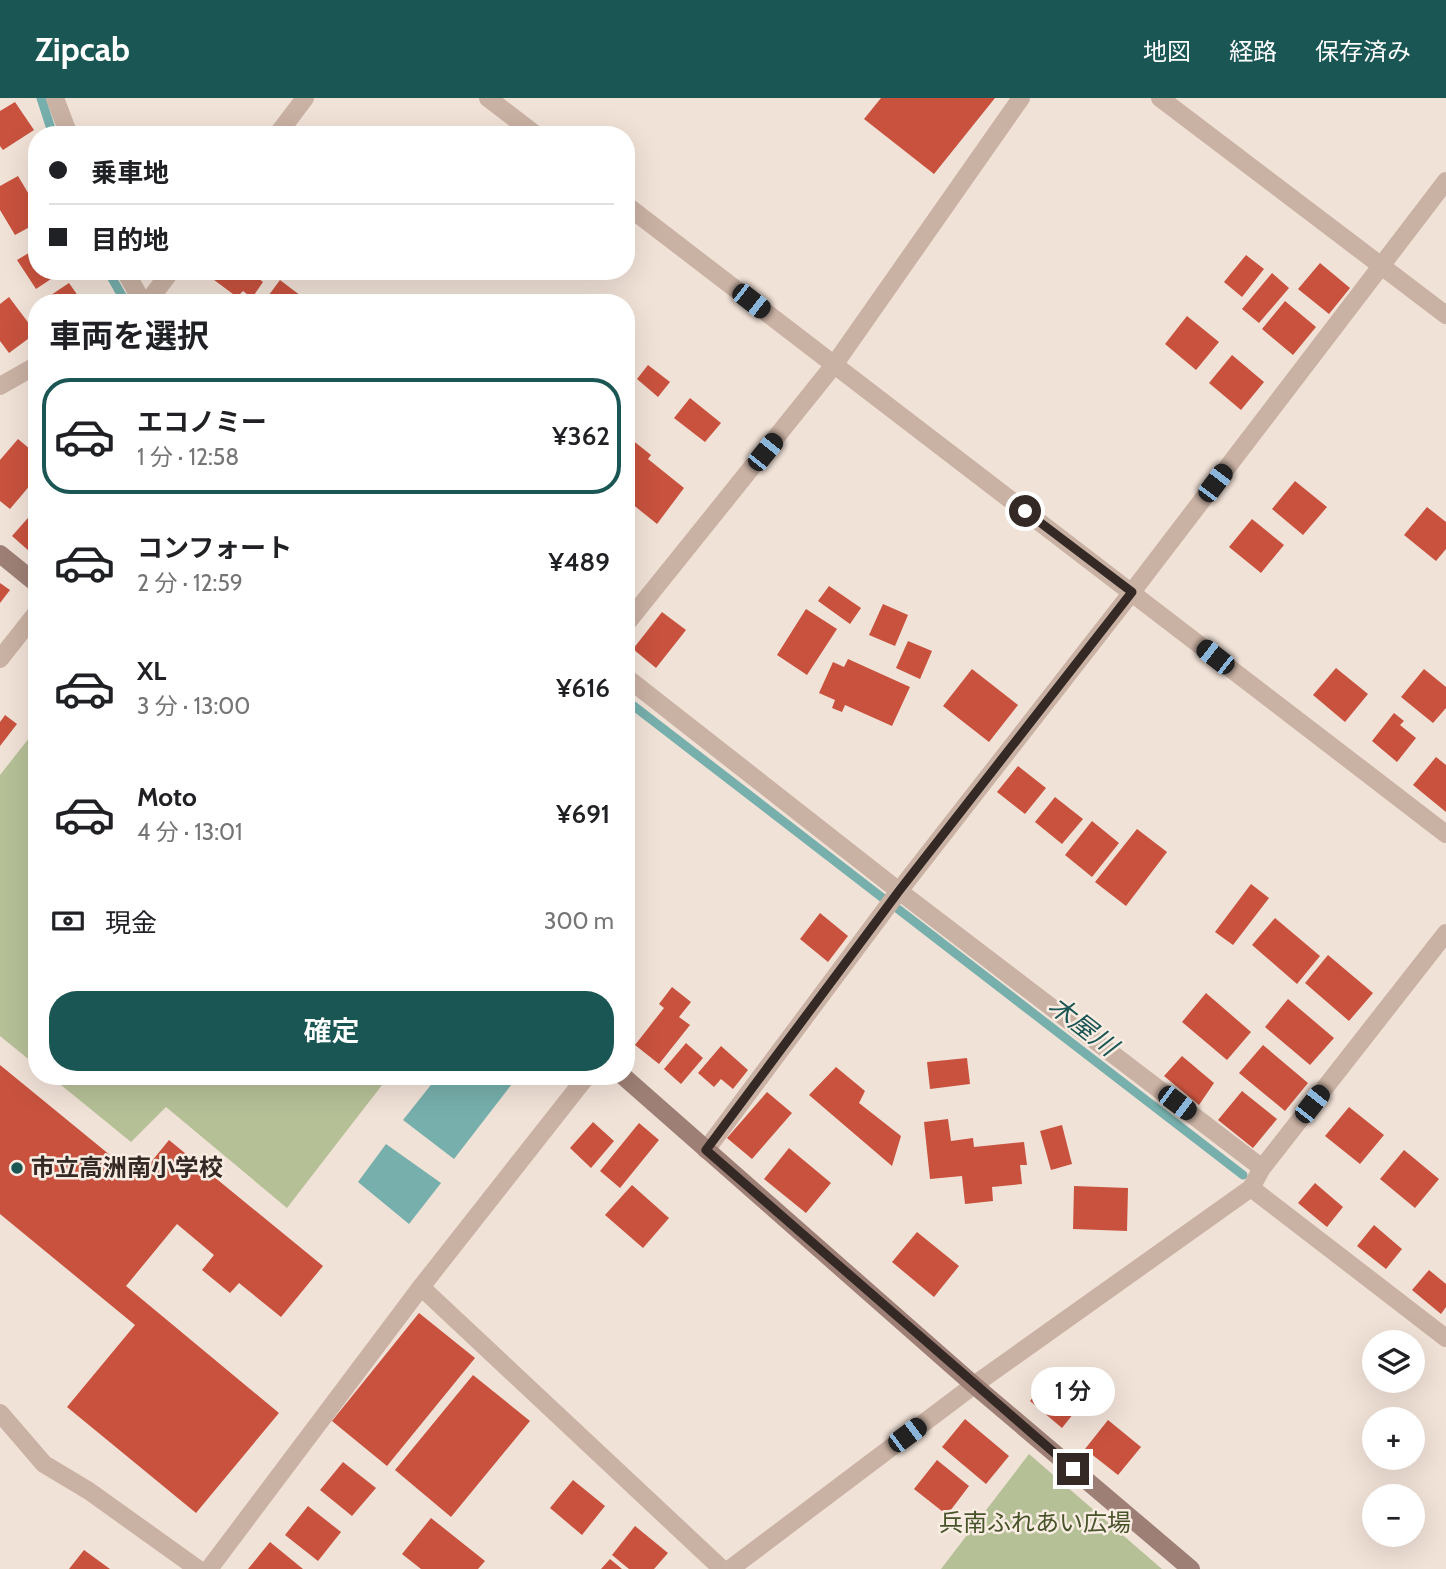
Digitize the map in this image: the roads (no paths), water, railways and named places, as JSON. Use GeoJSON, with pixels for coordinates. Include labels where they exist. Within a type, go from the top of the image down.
{"type":"FeatureCollection","features":[{"type":"Feature","properties":{"kind":"street"},"geometry":{"type":"LineString","coordinates":[[55,98],[66,126]]}},
{"type":"Feature","properties":{"kind":"street"},"geometry":{"type":"LineString","coordinates":[[284,126],[305,98]]}},
{"type":"Feature","properties":{"kind":"street"},"geometry":{"type":"LineString","coordinates":[[488,98],[524,126]]}},
{"type":"Feature","properties":{"kind":"street"},"geometry":{"type":"LineString","coordinates":[[635,613],[834,365],[1021,98]]}},
{"type":"Feature","properties":{"kind":"street"},"geometry":{"type":"LineString","coordinates":[[1160,98],[1446,315]]}},
{"type":"Feature","properties":{"kind":"street"},"geometry":{"type":"LineString","coordinates":[[706,1150],[899,891],[1446,181]]}},
{"type":"Feature","properties":{"kind":"street"},"geometry":{"type":"LineString","coordinates":[[635,212],[1446,834]]}},
{"type":"Feature","properties":{"kind":"street"},"geometry":{"type":"LineString","coordinates":[[152,294],[164,280]]}},
{"type":"Feature","properties":{"kind":"street"},"geometry":{"type":"LineString","coordinates":[[0,386],[28,370]]}},
{"type":"Feature","properties":{"kind":"street"},"geometry":{"type":"LineString","coordinates":[[0,554],[28,577]]}},
{"type":"Feature","properties":{"kind":"street"},"geometry":{"type":"LineString","coordinates":[[0,659],[28,623]]}},
{"type":"Feature","properties":{"kind":"street"},"geometry":{"type":"LineString","coordinates":[[635,684],[899,891],[1262,1168]]}},
{"type":"Feature","properties":{"kind":"street"},"geometry":{"type":"LineString","coordinates":[[730,1569],[974,1385],[1251,1188],[1262,1168],[1446,933]]}},
{"type":"Feature","properties":{"kind":"street"},"geometry":{"type":"LineString","coordinates":[[209,1569],[421,1287],[580,1085]]}},
{"type":"Feature","properties":{"kind":"street"},"geometry":{"type":"LineString","coordinates":[[632,1085],[974,1385],[1191,1569]]}},
{"type":"Feature","properties":{"kind":"street"},"geometry":{"type":"LineString","coordinates":[[1251,1188],[1446,1338]]}},
{"type":"Feature","properties":{"kind":"street"},"geometry":{"type":"LineString","coordinates":[[421,1287],[722,1569]]}},
{"type":"Feature","properties":{"kind":"street"},"geometry":{"type":"LineString","coordinates":[[0,1413],[44,1464],[89,1491],[198,1569]]}},
{"type":"Feature","properties":{"kind":"water"},"geometry":{"type":"Polygon","coordinates":[[[431,1085],[511,1085],[454,1159],[403,1120],[431,1085]]]}},
{"type":"Feature","properties":{"kind":"water"},"geometry":{"type":"Polygon","coordinates":[[[386,1144],[441,1183],[409,1224],[358,1182],[386,1144]]]}},
{"type":"Feature","properties":{"kind":"waterway","name":"木屋川"},"geometry":{"type":"LineString","coordinates":[[41,98],[50,126]]}},
{"type":"Feature","properties":{"kind":"waterway","name":"木屋川"},"geometry":{"type":"LineString","coordinates":[[113,280],[121,294]]}},
{"type":"Feature","properties":{"kind":"waterway","name":"木屋川"},"geometry":{"type":"LineString","coordinates":[[635,707],[884,899]]}},
{"type":"Feature","properties":{"kind":"waterway","name":"木屋川"},"geometry":{"type":"LineString","coordinates":[[898,909],[1243,1175]]}},
{"type":"Feature","properties":{"kind":"place","name":"市立高洲南小学校"},"geometry":{"type":"Point","coordinates":[17,1168]}},
{"type":"Feature","properties":{"kind":"park label","name":"兵南ふれあい広場"},"geometry":{"type":"Point","coordinates":[1035,1523]}}]}
